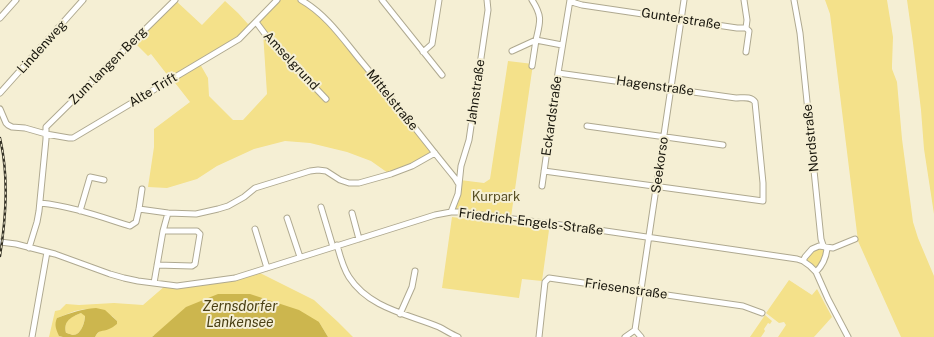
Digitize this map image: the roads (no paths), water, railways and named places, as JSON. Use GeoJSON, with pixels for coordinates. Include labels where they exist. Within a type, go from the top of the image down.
{"type":"FeatureCollection","features":[{"type":"Feature","properties":{"kind":"street"},"geometry":{"type":"LineString","coordinates":[[0,18],[16,0]]}},
{"type":"Feature","properties":{"kind":"street","name":"Lindenweg"},"geometry":{"type":"LineString","coordinates":[[0,93],[83,0]]}},
{"type":"Feature","properties":{"kind":"street","name":"Zum langen Berg"},"geometry":{"type":"LineString","coordinates":[[46,134],[46,127],[175,0]]}},
{"type":"Feature","properties":{"kind":"street","name":"Alte Trift"},"geometry":{"type":"LineString","coordinates":[[0,109],[6,123],[12,127],[25,128],[46,134],[73,138],[239,39],[277,0]]}},
{"type":"Feature","properties":{"kind":"street","name":"Mittelstraße"},"geometry":{"type":"LineString","coordinates":[[301,0],[326,18],[379,82],[458,183]]}},
{"type":"Feature","properties":{"kind":"street"},"geometry":{"type":"LineString","coordinates":[[382,0],[442,75]]}},
{"type":"Feature","properties":{"kind":"street"},"geometry":{"type":"LineString","coordinates":[[423,52],[432,44],[439,0]]}},
{"type":"Feature","properties":{"kind":"street","name":"Jahnstraße"},"geometry":{"type":"LineString","coordinates":[[458,183],[462,161],[469,140],[488,10],[488,0]]}},
{"type":"Feature","properties":{"kind":"street"},"geometry":{"type":"LineString","coordinates":[[532,0],[540,14],[532,66]]}},
{"type":"Feature","properties":{"kind":"street","name":"Gunterstraße"},"geometry":{"type":"LineString","coordinates":[[570,0],[575,4],[737,28],[746,28]]}},
{"type":"Feature","properties":{"kind":"street","name":"Eckardstraße"},"geometry":{"type":"LineString","coordinates":[[542,186],[562,45],[570,0]]}},
{"type":"Feature","properties":{"kind":"street","name":"Seekorso"},"geometry":{"type":"LineString","coordinates":[[635,330],[684,0]]}},
{"type":"Feature","properties":{"kind":"street"},"geometry":{"type":"LineString","coordinates":[[744,0],[747,20],[746,28],[749,31],[746,52]]}},
{"type":"Feature","properties":{"kind":"street","name":"Nordstraße"},"geometry":{"type":"LineString","coordinates":[[794,0],[800,33],[821,239],[823,245],[827,249],[819,269],[816,272]]}},
{"type":"Feature","properties":{"kind":"street","name":"Amselgrund"},"geometry":{"type":"LineString","coordinates":[[256,22],[268,38],[326,99]]}},
{"type":"Feature","properties":{"kind":"street"},"geometry":{"type":"LineString","coordinates":[[512,51],[536,40],[562,45]]}},
{"type":"Feature","properties":{"kind":"street","name":"Hagenstraße"},"geometry":{"type":"LineString","coordinates":[[558,72],[736,98],[750,98],[755,102],[763,184],[763,201],[657,186]]}},
{"type":"Feature","properties":{"kind":"street"},"geometry":{"type":"LineString","coordinates":[[587,126],[722,145]]}},
{"type":"Feature","properties":{"kind":"street"},"geometry":{"type":"LineString","coordinates":[[30,248],[40,203],[46,134]]}},
{"type":"Feature","properties":{"kind":"street"},"geometry":{"type":"LineString","coordinates":[[139,209],[168,214],[196,214],[228,206],[244,197],[255,188],[310,171],[326,171],[340,180],[349,183],[359,183],[391,174],[412,166],[435,153]]}},
{"type":"Feature","properties":{"kind":"street"},"geometry":{"type":"LineString","coordinates":[[544,170],[657,186]]}},
{"type":"Feature","properties":{"kind":"street"},"geometry":{"type":"LineString","coordinates":[[80,211],[90,176],[104,180]]}},
{"type":"Feature","properties":{"kind":"street"},"geometry":{"type":"LineString","coordinates":[[451,212],[458,194],[458,183]]}},
{"type":"Feature","properties":{"kind":"street"},"geometry":{"type":"LineString","coordinates":[[40,203],[80,211],[130,226],[136,222],[142,189]]}},
{"type":"Feature","properties":{"kind":"street"},"geometry":{"type":"LineString","coordinates":[[321,207],[348,276],[366,296],[400,314],[439,327],[458,337]]}},
{"type":"Feature","properties":{"kind":"street","name":"Friedrich-Engels-Straße"},"geometry":{"type":"LineString","coordinates":[[0,242],[64,256],[110,274],[138,281],[177,286],[230,279],[435,215],[451,212],[532,221],[649,237],[803,261],[816,272],[828,300],[848,337]]}},
{"type":"Feature","properties":{"kind":"street"},"geometry":{"type":"LineString","coordinates":[[352,213],[359,239]]}},
{"type":"Feature","properties":{"kind":"street"},"geometry":{"type":"LineString","coordinates":[[154,283],[163,231],[168,214]]}},
{"type":"Feature","properties":{"kind":"street"},"geometry":{"type":"LineString","coordinates":[[287,218],[300,257]]}},
{"type":"Feature","properties":{"kind":"street"},"geometry":{"type":"LineString","coordinates":[[255,229],[267,268]]}},
{"type":"Feature","properties":{"kind":"street"},"geometry":{"type":"LineString","coordinates":[[157,264],[192,266],[195,264],[200,234],[198,231],[163,231]]}},
{"type":"Feature","properties":{"kind":"street"},"geometry":{"type":"LineString","coordinates":[[803,261],[812,249],[819,246],[833,248],[855,238]]}},
{"type":"Feature","properties":{"kind":"street"},"geometry":{"type":"LineString","coordinates":[[32,337],[47,252]]}},
{"type":"Feature","properties":{"kind":"street"},"geometry":{"type":"LineString","coordinates":[[400,314],[412,287],[415,271]]}},
{"type":"Feature","properties":{"kind":"street","name":"Friesenstraße"},"geometry":{"type":"LineString","coordinates":[[539,337],[545,282],[549,278],[743,306],[762,313]]}},
{"type":"Feature","properties":{"kind":"street"},"geometry":{"type":"LineString","coordinates":[[625,337],[635,330],[641,337]]}},
{"type":"Feature","properties":{"kind":"water","name":"Zernsdorfer Lankensee"},"geometry":{"type":"Polygon","coordinates":[[[218,294],[250,294],[299,310],[319,322],[328,337],[152,337],[186,307],[218,294]]]}},
{"type":"Feature","properties":{"kind":"water"},"geometry":{"type":"Polygon","coordinates":[[[96,308],[105,310],[117,321],[117,324],[110,329],[99,332],[95,337],[59,336],[56,327],[57,318],[96,308]],[[81,313],[69,320],[65,329],[66,333],[73,335],[78,333],[83,325],[85,316],[81,313]]]}},
{"type":"Feature","properties":{"kind":"railway"},"geometry":{"type":"LineString","coordinates":[[0,138],[6,182],[4,227],[0,256]]}},
{"type":"Feature","properties":{"kind":"park label","name":"Kurpark"},"geometry":{"type":"Point","coordinates":[496,197]}}]}
